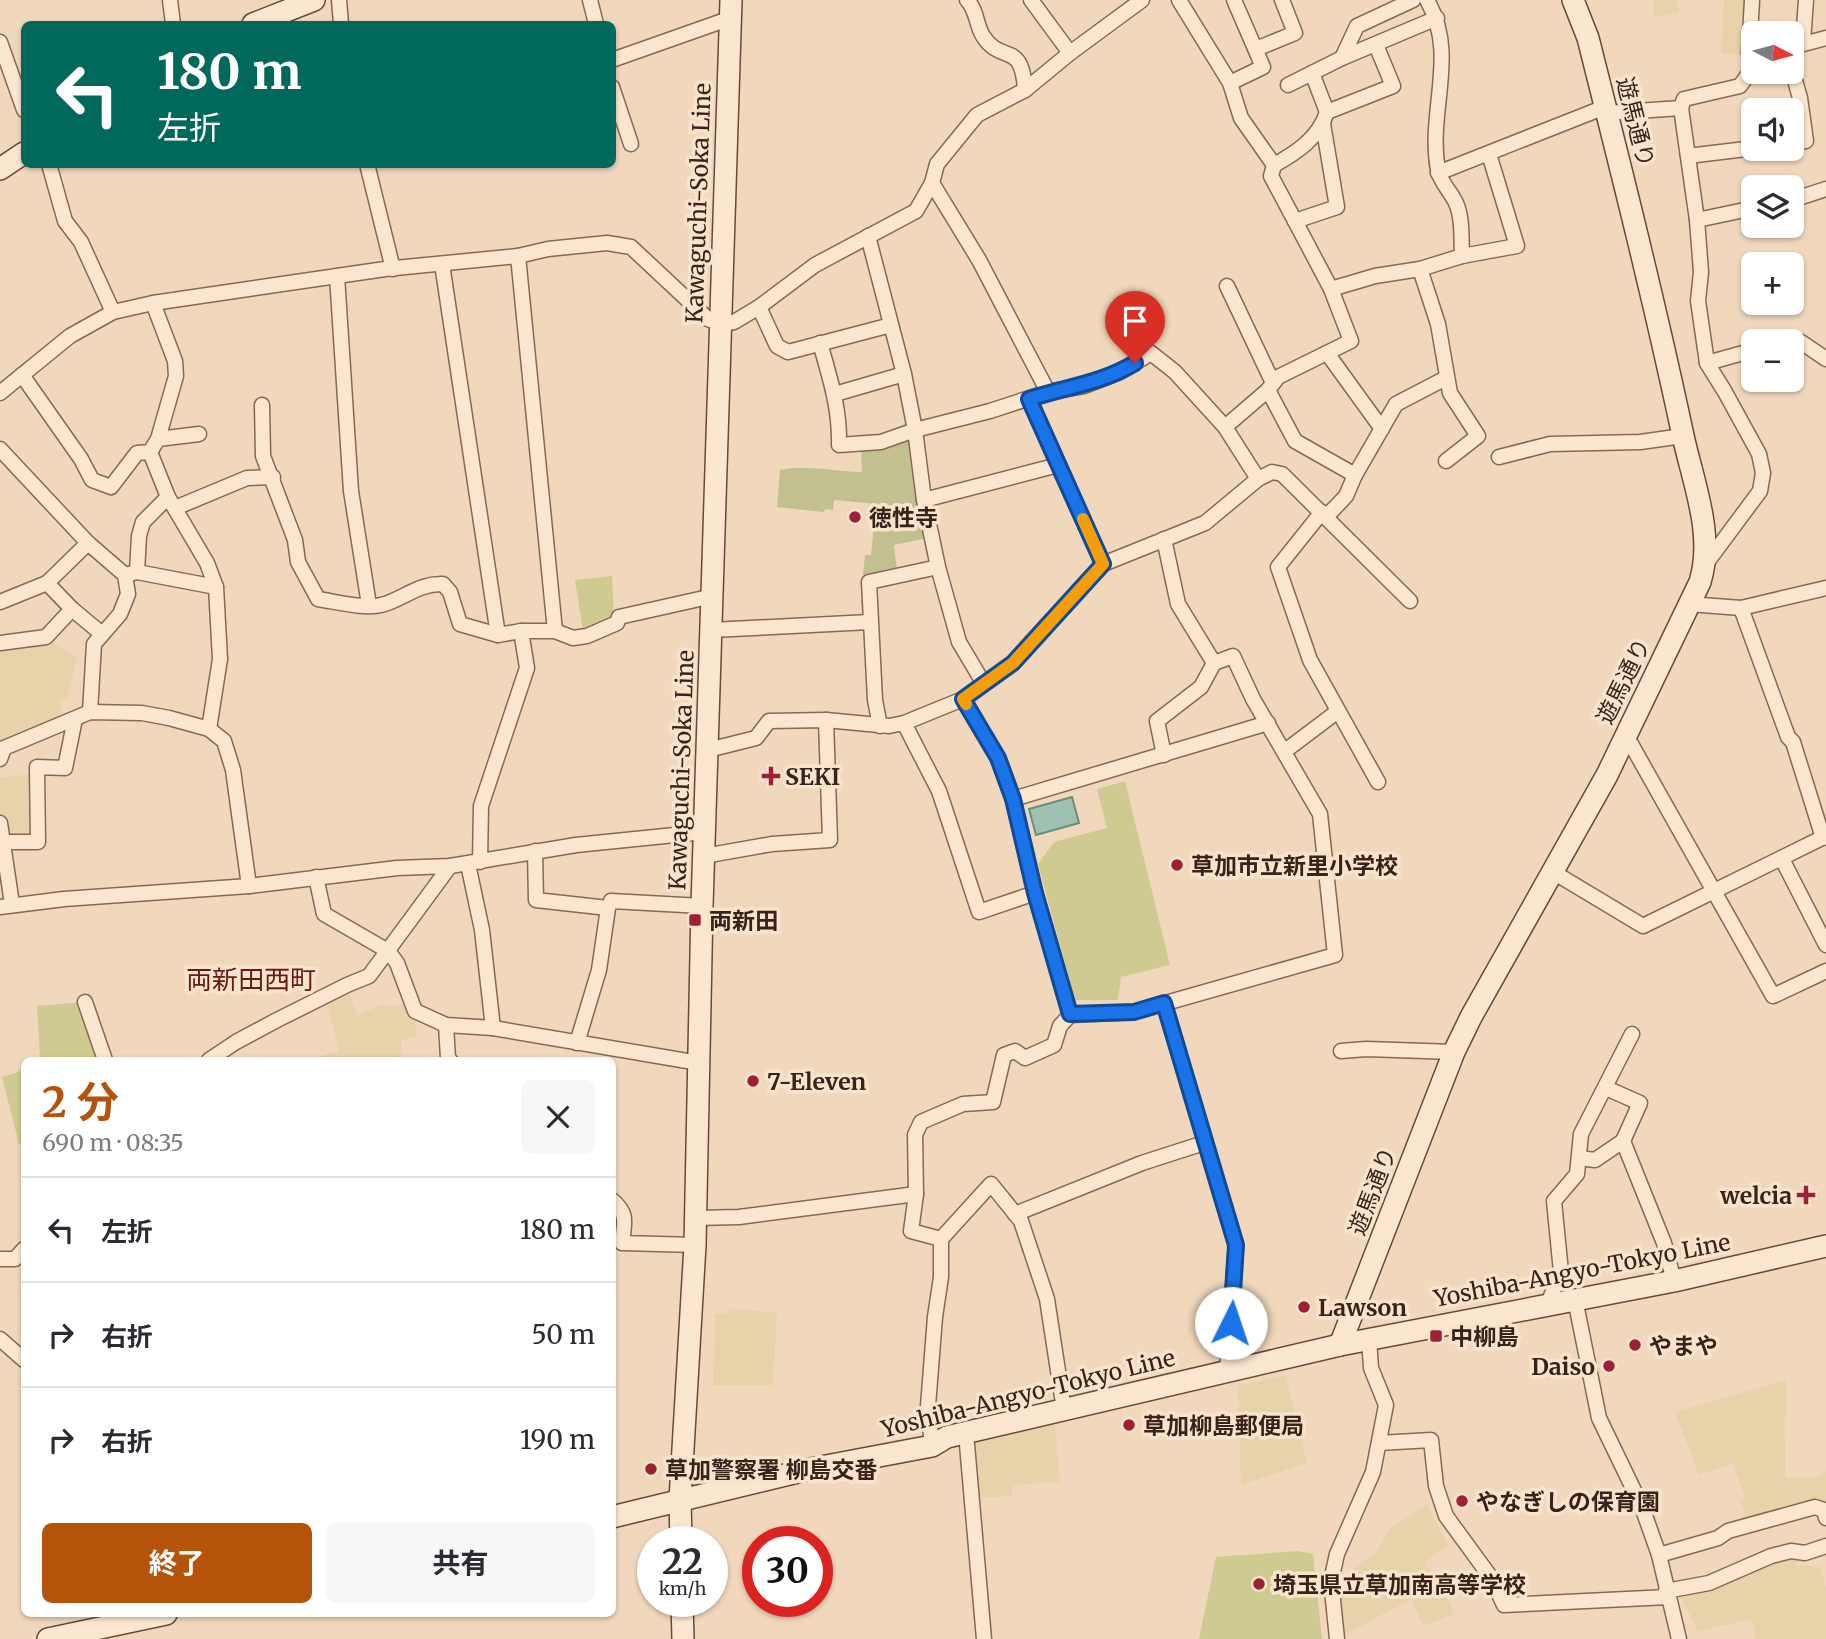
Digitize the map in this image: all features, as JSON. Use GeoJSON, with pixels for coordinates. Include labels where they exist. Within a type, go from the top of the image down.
{"type":"FeatureCollection","features":[{"type":"Feature","properties":{"kind":"main road"},"geometry":{"type":"LineString","coordinates":[[261,21],[314,0]]}},
{"type":"Feature","properties":{"kind":"main road","name":"遊馬通り"},"geometry":{"type":"LineString","coordinates":[[1340,1345],[1454,1052],[1476,1006],[1606,775],[1700,582],[1705,565],[1706,544],[1683,436],[1588,38],[1573,0]]}},
{"type":"Feature","properties":{"kind":"main road","name":"Kawaguchi-Soka Line"},"geometry":{"type":"LineString","coordinates":[[681,1526],[695,1245],[704,832],[731,9]]}},
{"type":"Feature","properties":{"kind":"main road"},"geometry":{"type":"LineString","coordinates":[[0,169],[21,155]]}},
{"type":"Feature","properties":{"kind":"main road","name":"Yoshiba-Angyo-Tokyo Line"},"geometry":{"type":"LineString","coordinates":[[616,1516],[810,1469],[932,1446],[947,1437],[1340,1345],[1674,1281],[1826,1246]]}},
{"type":"Feature","properties":{"kind":"main road"},"geometry":{"type":"LineString","coordinates":[[48,1639],[122,1631],[158,1617]]}},
{"type":"Feature","properties":{"kind":"main road"},"geometry":{"type":"LineString","coordinates":[[682,1617],[683,1639]]}},
{"type":"Feature","properties":{"kind":"street"},"geometry":{"type":"LineString","coordinates":[[170,0],[173,21]]}},
{"type":"Feature","properties":{"kind":"street"},"geometry":{"type":"LineString","coordinates":[[339,0],[341,21]]}},
{"type":"Feature","properties":{"kind":"street"},"geometry":{"type":"LineString","coordinates":[[590,0],[595,21]]}},
{"type":"Feature","properties":{"kind":"street"},"geometry":{"type":"LineString","coordinates":[[967,0],[972,5],[981,34],[989,44],[1018,59],[1022,66],[1025,90]]}},
{"type":"Feature","properties":{"kind":"street"},"geometry":{"type":"LineString","coordinates":[[1031,0],[1070,53]]}},
{"type":"Feature","properties":{"kind":"street"},"geometry":{"type":"LineString","coordinates":[[0,393],[70,336],[113,312],[153,303],[337,276],[518,256],[548,249],[607,243],[631,247],[708,319],[720,324],[734,322],[759,307],[815,265],[916,211],[932,183],[937,164],[977,116],[1025,90],[1142,0]]}},
{"type":"Feature","properties":{"kind":"street"},"geometry":{"type":"LineString","coordinates":[[1179,0],[1230,83],[1241,118],[1274,165]]}},
{"type":"Feature","properties":{"kind":"street"},"geometry":{"type":"LineString","coordinates":[[1230,83],[1263,67],[1234,0]]}},
{"type":"Feature","properties":{"kind":"street"},"geometry":{"type":"LineString","coordinates":[[1256,49],[1295,33],[1282,0]]}},
{"type":"Feature","properties":{"kind":"street"},"geometry":{"type":"LineString","coordinates":[[1342,58],[1357,26],[1413,0]]}},
{"type":"Feature","properties":{"kind":"street"},"geometry":{"type":"LineString","coordinates":[[1427,0],[1437,18],[1444,59],[1435,131],[1438,173],[1456,203],[1461,223],[1462,256]]}},
{"type":"Feature","properties":{"kind":"street"},"geometry":{"type":"LineString","coordinates":[[1751,21],[1752,0]]}},
{"type":"Feature","properties":{"kind":"street"},"geometry":{"type":"LineString","coordinates":[[1802,21],[1806,0]]}},
{"type":"Feature","properties":{"kind":"street"},"geometry":{"type":"LineString","coordinates":[[616,58],[731,9]]}},
{"type":"Feature","properties":{"kind":"street"},"geometry":{"type":"LineString","coordinates":[[1288,85],[1342,58],[1437,18]]}},
{"type":"Feature","properties":{"kind":"street"},"geometry":{"type":"LineString","coordinates":[[1804,44],[1826,38]]}},
{"type":"Feature","properties":{"kind":"street"},"geometry":{"type":"LineString","coordinates":[[0,42],[21,102]]}},
{"type":"Feature","properties":{"kind":"street"},"geometry":{"type":"LineString","coordinates":[[1225,427],[1278,377],[1351,341],[1331,289],[1271,176],[1274,165],[1298,152],[1325,118],[1393,86],[1376,45]]}},
{"type":"Feature","properties":{"kind":"street"},"geometry":{"type":"LineString","coordinates":[[1295,222],[1337,207],[1325,118],[1312,73]]}},
{"type":"Feature","properties":{"kind":"street"},"geometry":{"type":"LineString","coordinates":[[1705,565],[1760,491],[1763,473],[1759,454],[1707,363],[1698,301],[1701,272],[1697,220],[1681,108],[1684,99],[1741,84]]}},
{"type":"Feature","properties":{"kind":"street"},"geometry":{"type":"LineString","coordinates":[[616,99],[631,144]]}},
{"type":"Feature","properties":{"kind":"street"},"geometry":{"type":"LineString","coordinates":[[1438,173],[1606,110],[1681,108]]}},
{"type":"Feature","properties":{"kind":"street"},"geometry":{"type":"LineString","coordinates":[[1688,156],[1741,150]]}},
{"type":"Feature","properties":{"kind":"street"},"geometry":{"type":"LineString","coordinates":[[1331,289],[1375,276],[1420,269],[1462,256],[1517,246],[1489,154]]}},
{"type":"Feature","properties":{"kind":"street"},"geometry":{"type":"LineString","coordinates":[[50,168],[65,221],[81,242],[113,312]]}},
{"type":"Feature","properties":{"kind":"street"},"geometry":{"type":"LineString","coordinates":[[368,168],[393,269]]}},
{"type":"Feature","properties":{"kind":"street"},"geometry":{"type":"LineString","coordinates":[[932,183],[979,260],[1048,393]]}},
{"type":"Feature","properties":{"kind":"street"},"geometry":{"type":"LineString","coordinates":[[1804,196],[1826,189]]}},
{"type":"Feature","properties":{"kind":"street"},"geometry":{"type":"LineString","coordinates":[[1697,220],[1741,211]]}},
{"type":"Feature","properties":{"kind":"street"},"geometry":{"type":"LineString","coordinates":[[868,236],[904,374],[924,500],[938,567],[959,642],[984,684]]}},
{"type":"Feature","properties":{"kind":"street"},"geometry":{"type":"LineString","coordinates":[[518,256],[555,631]]}},
{"type":"Feature","properties":{"kind":"street"},"geometry":{"type":"LineString","coordinates":[[442,264],[498,635]]}},
{"type":"Feature","properties":{"kind":"street"},"geometry":{"type":"LineString","coordinates":[[1420,269],[1438,324],[1450,393],[1478,436],[1446,461]]}},
{"type":"Feature","properties":{"kind":"street"},"geometry":{"type":"LineString","coordinates":[[337,276],[351,491],[369,604]]}},
{"type":"Feature","properties":{"kind":"street"},"geometry":{"type":"LineString","coordinates":[[1227,286],[1295,441],[1355,475]]}},
{"type":"Feature","properties":{"kind":"street"},"geometry":{"type":"LineString","coordinates":[[150,452],[158,439],[176,376],[175,361],[153,303]]}},
{"type":"Feature","properties":{"kind":"street"},"geometry":{"type":"LineString","coordinates":[[759,307],[777,346],[788,352],[891,325]]}},
{"type":"Feature","properties":{"kind":"street"},"geometry":{"type":"LineString","coordinates":[[820,343],[835,394],[839,445],[881,442],[1048,393],[1084,386],[1120,372],[1151,353],[1175,372],[1225,427],[1258,479]]}},
{"type":"Feature","properties":{"kind":"street"},"geometry":{"type":"LineString","coordinates":[[1804,344],[1826,359]]}},
{"type":"Feature","properties":{"kind":"street"},"geometry":{"type":"LineString","coordinates":[[1327,353],[1382,429]]}},
{"type":"Feature","properties":{"kind":"street"},"geometry":{"type":"LineString","coordinates":[[1707,363],[1741,354]]}},
{"type":"Feature","properties":{"kind":"street"},"geometry":{"type":"LineString","coordinates":[[835,394],[904,374]]}},
{"type":"Feature","properties":{"kind":"street"},"geometry":{"type":"LineString","coordinates":[[22,375],[81,459],[92,480],[111,487],[137,453],[150,452]]}},
{"type":"Feature","properties":{"kind":"street"},"geometry":{"type":"LineString","coordinates":[[1378,782],[1310,660],[1278,567],[1324,514],[1346,496],[1355,475],[1396,404],[1446,377]]}},
{"type":"Feature","properties":{"kind":"street"},"geometry":{"type":"LineString","coordinates":[[1029,399],[1103,564]]}},
{"type":"Feature","properties":{"kind":"street"},"geometry":{"type":"LineString","coordinates":[[262,405],[263,456],[295,540],[298,562],[318,599],[384,604],[415,588],[431,583],[443,584],[450,592],[460,624],[498,635],[521,631],[555,631],[573,638],[587,636],[617,623],[619,617],[713,596]]}},
{"type":"Feature","properties":{"kind":"street"},"geometry":{"type":"LineString","coordinates":[[158,439],[199,434]]}},
{"type":"Feature","properties":{"kind":"street"},"geometry":{"type":"LineString","coordinates":[[1499,457],[1550,444],[1640,442],[1683,436]]}},
{"type":"Feature","properties":{"kind":"street"},"geometry":{"type":"LineString","coordinates":[[0,449],[88,543],[131,573],[216,587]]}},
{"type":"Feature","properties":{"kind":"street"},"geometry":{"type":"LineString","coordinates":[[150,452],[171,503],[207,563],[216,587],[220,659],[209,729]]}},
{"type":"Feature","properties":{"kind":"street"},"geometry":{"type":"LineString","coordinates":[[924,500],[1058,465]]}},
{"type":"Feature","properties":{"kind":"street"},"geometry":{"type":"LineString","coordinates":[[708,750],[756,738],[769,721],[826,720],[880,726],[904,723],[963,699],[1013,663],[1103,564],[1205,523],[1258,479],[1272,472],[1282,474],[1410,601]]}},
{"type":"Feature","properties":{"kind":"street"},"geometry":{"type":"LineString","coordinates":[[90,712],[94,644],[120,614],[128,594],[143,522],[171,503],[247,478],[273,477]]}},
{"type":"Feature","properties":{"kind":"street"},"geometry":{"type":"LineString","coordinates":[[1164,539],[1178,604],[1214,663]]}},
{"type":"Feature","properties":{"kind":"street"},"geometry":{"type":"LineString","coordinates":[[0,602],[47,583],[88,543]]}},
{"type":"Feature","properties":{"kind":"street"},"geometry":{"type":"LineString","coordinates":[[880,726],[875,700],[869,582],[938,567]]}},
{"type":"Feature","properties":{"kind":"street"},"geometry":{"type":"LineString","coordinates":[[47,583],[102,634]]}},
{"type":"Feature","properties":{"kind":"street"},"geometry":{"type":"LineString","coordinates":[[1689,604],[1741,608],[1826,587]]}},
{"type":"Feature","properties":{"kind":"street"},"geometry":{"type":"LineString","coordinates":[[1553,872],[1643,926],[1824,837],[1793,742],[1788,737],[1741,608]]}},
{"type":"Feature","properties":{"kind":"street"},"geometry":{"type":"LineString","coordinates":[[0,643],[46,638],[72,609]]}},
{"type":"Feature","properties":{"kind":"street"},"geometry":{"type":"LineString","coordinates":[[712,630],[870,622]]}},
{"type":"Feature","properties":{"kind":"street"},"geometry":{"type":"LineString","coordinates":[[493,1028],[474,863],[481,806],[527,667],[521,631]]}},
{"type":"Feature","properties":{"kind":"street"},"geometry":{"type":"LineString","coordinates":[[941,1239],[911,1231],[916,1194],[915,1135],[921,1122],[963,1104],[993,1102],[1004,1055],[1015,1051],[1025,1058],[1055,1045],[1059,1026],[1070,1014],[1134,1012],[1335,955],[1320,814],[1253,699],[1233,656],[1214,663],[1201,687],[1157,721],[1164,755]]}},
{"type":"Feature","properties":{"kind":"street"},"geometry":{"type":"LineString","coordinates":[[963,699],[998,758],[1013,799],[1035,893],[1070,1014]]}},
{"type":"Feature","properties":{"kind":"street"},"geometry":{"type":"LineString","coordinates":[[1285,751],[1338,711]]}},
{"type":"Feature","properties":{"kind":"street"},"geometry":{"type":"LineString","coordinates":[[0,759],[4,748],[90,712],[142,713],[209,729],[224,741],[233,770],[249,886]]}},
{"type":"Feature","properties":{"kind":"street"},"geometry":{"type":"LineString","coordinates":[[4,842],[38,842],[37,767],[65,768],[75,719]]}},
{"type":"Feature","properties":{"kind":"street"},"geometry":{"type":"LineString","coordinates":[[704,856],[772,844],[830,840],[826,720]]}},
{"type":"Feature","properties":{"kind":"street"},"geometry":{"type":"LineString","coordinates":[[904,723],[939,791],[979,912],[1035,893]]}},
{"type":"Feature","properties":{"kind":"street"},"geometry":{"type":"LineString","coordinates":[[1013,799],[1268,723]]}},
{"type":"Feature","properties":{"kind":"street"},"geometry":{"type":"LineString","coordinates":[[1625,737],[1773,996],[1826,971]]}},
{"type":"Feature","properties":{"kind":"street"},"geometry":{"type":"LineString","coordinates":[[0,823],[4,842],[6,906],[249,886],[397,868],[450,866],[535,851],[704,832]]}},
{"type":"Feature","properties":{"kind":"street"},"geometry":{"type":"LineString","coordinates":[[535,851],[536,900],[608,908]]}},
{"type":"Feature","properties":{"kind":"street"},"geometry":{"type":"LineString","coordinates":[[1782,859],[1826,945]]}},
{"type":"Feature","properties":{"kind":"street"},"geometry":{"type":"LineString","coordinates":[[214,1057],[277,1020],[369,976],[450,866]]}},
{"type":"Feature","properties":{"kind":"street"},"geometry":{"type":"LineString","coordinates":[[316,877],[324,914],[388,951],[397,963],[415,1011],[446,1025],[493,1028],[699,1063]]}},
{"type":"Feature","properties":{"kind":"street"},"geometry":{"type":"LineString","coordinates":[[577,1043],[599,970],[611,901],[702,906]]}},
{"type":"Feature","properties":{"kind":"street"},"geometry":{"type":"LineString","coordinates":[[85,1002],[104,1057]]}},
{"type":"Feature","properties":{"kind":"street"},"geometry":{"type":"LineString","coordinates":[[1164,1003],[1236,1245],[1227,1371]]}},
{"type":"Feature","properties":{"kind":"street"},"geometry":{"type":"LineString","coordinates":[[446,1025],[447,1057]]}},
{"type":"Feature","properties":{"kind":"street"},"geometry":{"type":"LineString","coordinates":[[1552,1303],[1551,1296],[1561,1272],[1554,1201],[1577,1174],[1581,1134],[1632,1034]]}},
{"type":"Feature","properties":{"kind":"street"},"geometry":{"type":"LineString","coordinates":[[1341,1051],[1366,1049],[1454,1052]]}},
{"type":"Feature","properties":{"kind":"street"},"geometry":{"type":"LineString","coordinates":[[1579,1158],[1595,1160],[1623,1141],[1640,1103],[1606,1088]]}},
{"type":"Feature","properties":{"kind":"street"},"geometry":{"type":"LineString","coordinates":[[1623,1141],[1664,1243],[1674,1281]]}},
{"type":"Feature","properties":{"kind":"street"},"geometry":{"type":"LineString","coordinates":[[1015,1214],[1130,1168],[1204,1143]]}},
{"type":"Feature","properties":{"kind":"street"},"geometry":{"type":"LineString","coordinates":[[932,1446],[928,1406],[941,1277],[941,1239],[991,1184],[1021,1221],[1047,1300],[1064,1410]]}},
{"type":"Feature","properties":{"kind":"street"},"geometry":{"type":"LineString","coordinates":[[695,1218],[739,1217],[916,1194]]}},
{"type":"Feature","properties":{"kind":"street"},"geometry":{"type":"LineString","coordinates":[[616,1203],[625,1214],[622,1243],[695,1245]]}},
{"type":"Feature","properties":{"kind":"street"},"geometry":{"type":"LineString","coordinates":[[0,1259],[15,1259],[21,1252]]}},
{"type":"Feature","properties":{"kind":"street"},"geometry":{"type":"LineString","coordinates":[[1575,1299],[1599,1418],[1642,1507],[1659,1555],[1679,1639]]}},
{"type":"Feature","properties":{"kind":"street"},"geometry":{"type":"LineString","coordinates":[[0,1339],[21,1357]]}},
{"type":"Feature","properties":{"kind":"street"},"geometry":{"type":"LineString","coordinates":[[1337,1639],[1331,1581],[1338,1554],[1373,1472],[1386,1405],[1371,1368],[1369,1339]]}},
{"type":"Feature","properties":{"kind":"street"},"geometry":{"type":"LineString","coordinates":[[967,1433],[984,1639]]}},
{"type":"Feature","properties":{"kind":"street"},"geometry":{"type":"LineString","coordinates":[[1379,1443],[1431,1440],[1436,1486],[1446,1516],[1492,1579],[1504,1605],[1667,1594],[1709,1583],[1771,1556],[1791,1551],[1805,1553],[1826,1546]]}},
{"type":"Feature","properties":{"kind":"street"},"geometry":{"type":"LineString","coordinates":[[1659,1555],[1718,1538],[1727,1531],[1815,1507],[1824,1510],[1826,1518]]}},
{"type":"Feature","properties":{"kind":"shaded area"},"geometry":{"type":"Polygon","coordinates":[[[1652,0],[1677,0],[1679,12],[1655,17],[1652,0]]]}},
{"type":"Feature","properties":{"kind":"shaded area"},"geometry":{"type":"Polygon","coordinates":[[[1724,0],[1745,0],[1744,21],[1741,21],[1741,55],[1721,53],[1724,0]]]}},
{"type":"Feature","properties":{"kind":"shaded area"},"geometry":{"type":"Polygon","coordinates":[[[910,436],[928,538],[894,545],[897,570],[863,576],[865,555],[871,555],[876,504],[834,500],[833,510],[826,509],[823,512],[777,507],[780,470],[810,468],[862,472],[861,448],[910,436]]]}},
{"type":"Feature","properties":{"kind":"shaded area"},"geometry":{"type":"Polygon","coordinates":[[[612,576],[614,619],[583,632],[575,580],[612,576]]]}},
{"type":"Feature","properties":{"kind":"shaded area"},"geometry":{"type":"Polygon","coordinates":[[[46,637],[77,658],[67,698],[60,700],[65,724],[26,740],[0,759],[0,644],[46,637]]]}},
{"type":"Feature","properties":{"kind":"shaded area"},"geometry":{"type":"Polygon","coordinates":[[[37,773],[38,842],[3,842],[0,823],[0,778],[37,773]]]}},
{"type":"Feature","properties":{"kind":"shaded area"},"geometry":{"type":"Polygon","coordinates":[[[1125,781],[1170,965],[1121,977],[1118,1000],[1075,1000],[1038,864],[1054,842],[1107,828],[1097,789],[1125,781]]]}},
{"type":"Feature","properties":{"kind":"shaded area"},"geometry":{"type":"Polygon","coordinates":[[[1072,797],[1079,823],[1036,835],[1029,809],[1072,797]]]}},
{"type":"Feature","properties":{"kind":"shaded area"},"geometry":{"type":"Polygon","coordinates":[[[350,994],[357,1014],[384,1004],[388,1007],[408,1002],[414,1015],[417,1037],[401,1040],[402,1057],[320,1057],[339,1051],[326,1002],[350,994]]]}},
{"type":"Feature","properties":{"kind":"shaded area"},"geometry":{"type":"Polygon","coordinates":[[[85,1002],[104,1057],[40,1057],[37,1006],[85,1002]]]}},
{"type":"Feature","properties":{"kind":"shaded area"},"geometry":{"type":"Polygon","coordinates":[[[21,1071],[21,1144],[19,1144],[2,1077],[21,1071]]]}},
{"type":"Feature","properties":{"kind":"shaded area"},"geometry":{"type":"Polygon","coordinates":[[[731,1308],[777,1313],[773,1385],[713,1385],[715,1314],[725,1314],[731,1308]]]}},
{"type":"Feature","properties":{"kind":"shaded area"},"geometry":{"type":"Polygon","coordinates":[[[1286,1375],[1307,1463],[1241,1485],[1238,1385],[1286,1375]]]}},
{"type":"Feature","properties":{"kind":"shaded area"},"geometry":{"type":"Polygon","coordinates":[[[1786,1380],[1785,1477],[1815,1478],[1826,1471],[1826,1507],[1823,1500],[1737,1524],[1734,1521],[1746,1515],[1740,1500],[1745,1498],[1733,1463],[1699,1475],[1675,1412],[1786,1380]]]}},
{"type":"Feature","properties":{"kind":"shaded area"},"geometry":{"type":"Polygon","coordinates":[[[1055,1424],[1060,1482],[1012,1485],[1012,1496],[975,1498],[972,1442],[1055,1424]]]}},
{"type":"Feature","properties":{"kind":"shaded area"},"geometry":{"type":"Polygon","coordinates":[[[1427,1505],[1448,1545],[1424,1562],[1447,1597],[1454,1614],[1423,1626],[1411,1599],[1344,1635],[1336,1582],[1375,1554],[1390,1528],[1427,1505]]]}},
{"type":"Feature","properties":{"kind":"shaded area","name":"埼玉県立草加南高等学校"},"geometry":{"type":"Polygon","coordinates":[[[1298,1551],[1313,1554],[1322,1639],[1199,1639],[1216,1557],[1298,1551]]]}},
{"type":"Feature","properties":{"kind":"shaded area"},"geometry":{"type":"Polygon","coordinates":[[[1794,1556],[1798,1565],[1820,1567],[1826,1588],[1826,1639],[1756,1639],[1752,1619],[1698,1631],[1680,1596],[1780,1558],[1794,1556]]]}},
{"type":"Feature","properties":{"kind":"slow traffic"},"geometry":{"type":"LineString","coordinates":[[966,704],[963,699],[1013,663],[1103,564],[1083,519]]}},
{"type":"Feature","properties":{"kind":"place","name":"徳性寺"},"geometry":{"type":"Point","coordinates":[855,517]}},
{"type":"Feature","properties":{"kind":"place","name":"SEKI"},"geometry":{"type":"Point","coordinates":[771,776]}},
{"type":"Feature","properties":{"kind":"place","name":"草加市立新里小学校"},"geometry":{"type":"Point","coordinates":[1177,865]}},
{"type":"Feature","properties":{"kind":"place","name":"両新田"},"geometry":{"type":"Point","coordinates":[695,920]}},
{"type":"Feature","properties":{"kind":"place","name":"7-Eleven"},"geometry":{"type":"Point","coordinates":[753,1081]}},
{"type":"Feature","properties":{"kind":"place","name":"welcia"},"geometry":{"type":"Point","coordinates":[1806,1195]}},
{"type":"Feature","properties":{"kind":"place","name":"Lawson"},"geometry":{"type":"Point","coordinates":[1304,1307]}},
{"type":"Feature","properties":{"kind":"place","name":"中柳島"},"geometry":{"type":"Point","coordinates":[1436,1336]}},
{"type":"Feature","properties":{"kind":"place","name":"やまや"},"geometry":{"type":"Point","coordinates":[1635,1345]}},
{"type":"Feature","properties":{"kind":"place","name":"Daiso"},"geometry":{"type":"Point","coordinates":[1609,1366]}},
{"type":"Feature","properties":{"kind":"place","name":"草加柳島郵便局"},"geometry":{"type":"Point","coordinates":[1129,1425]}},
{"type":"Feature","properties":{"kind":"place","name":"草加警察署 柳島交番"},"geometry":{"type":"Point","coordinates":[651,1469]}},
{"type":"Feature","properties":{"kind":"place","name":"やなぎしの保育園"},"geometry":{"type":"Point","coordinates":[1462,1501]}},
{"type":"Feature","properties":{"kind":"place","name":"埼玉県立草加南高等学校"},"geometry":{"type":"Point","coordinates":[1259,1584]}},
{"type":"Feature","properties":{"kind":"district","name":"両新田西町"},"geometry":{"type":"Point","coordinates":[251,979]}},
{"type":"Feature","properties":{"kind":"route"},"geometry":{"type":"LineString","coordinates":[[1135,363],[1084,386],[1029,399],[1103,564],[1013,663],[963,699],[998,758],[1013,799],[1035,893],[1070,1014],[1134,1012],[1164,1003],[1236,1245],[1231,1323]]}}]}
